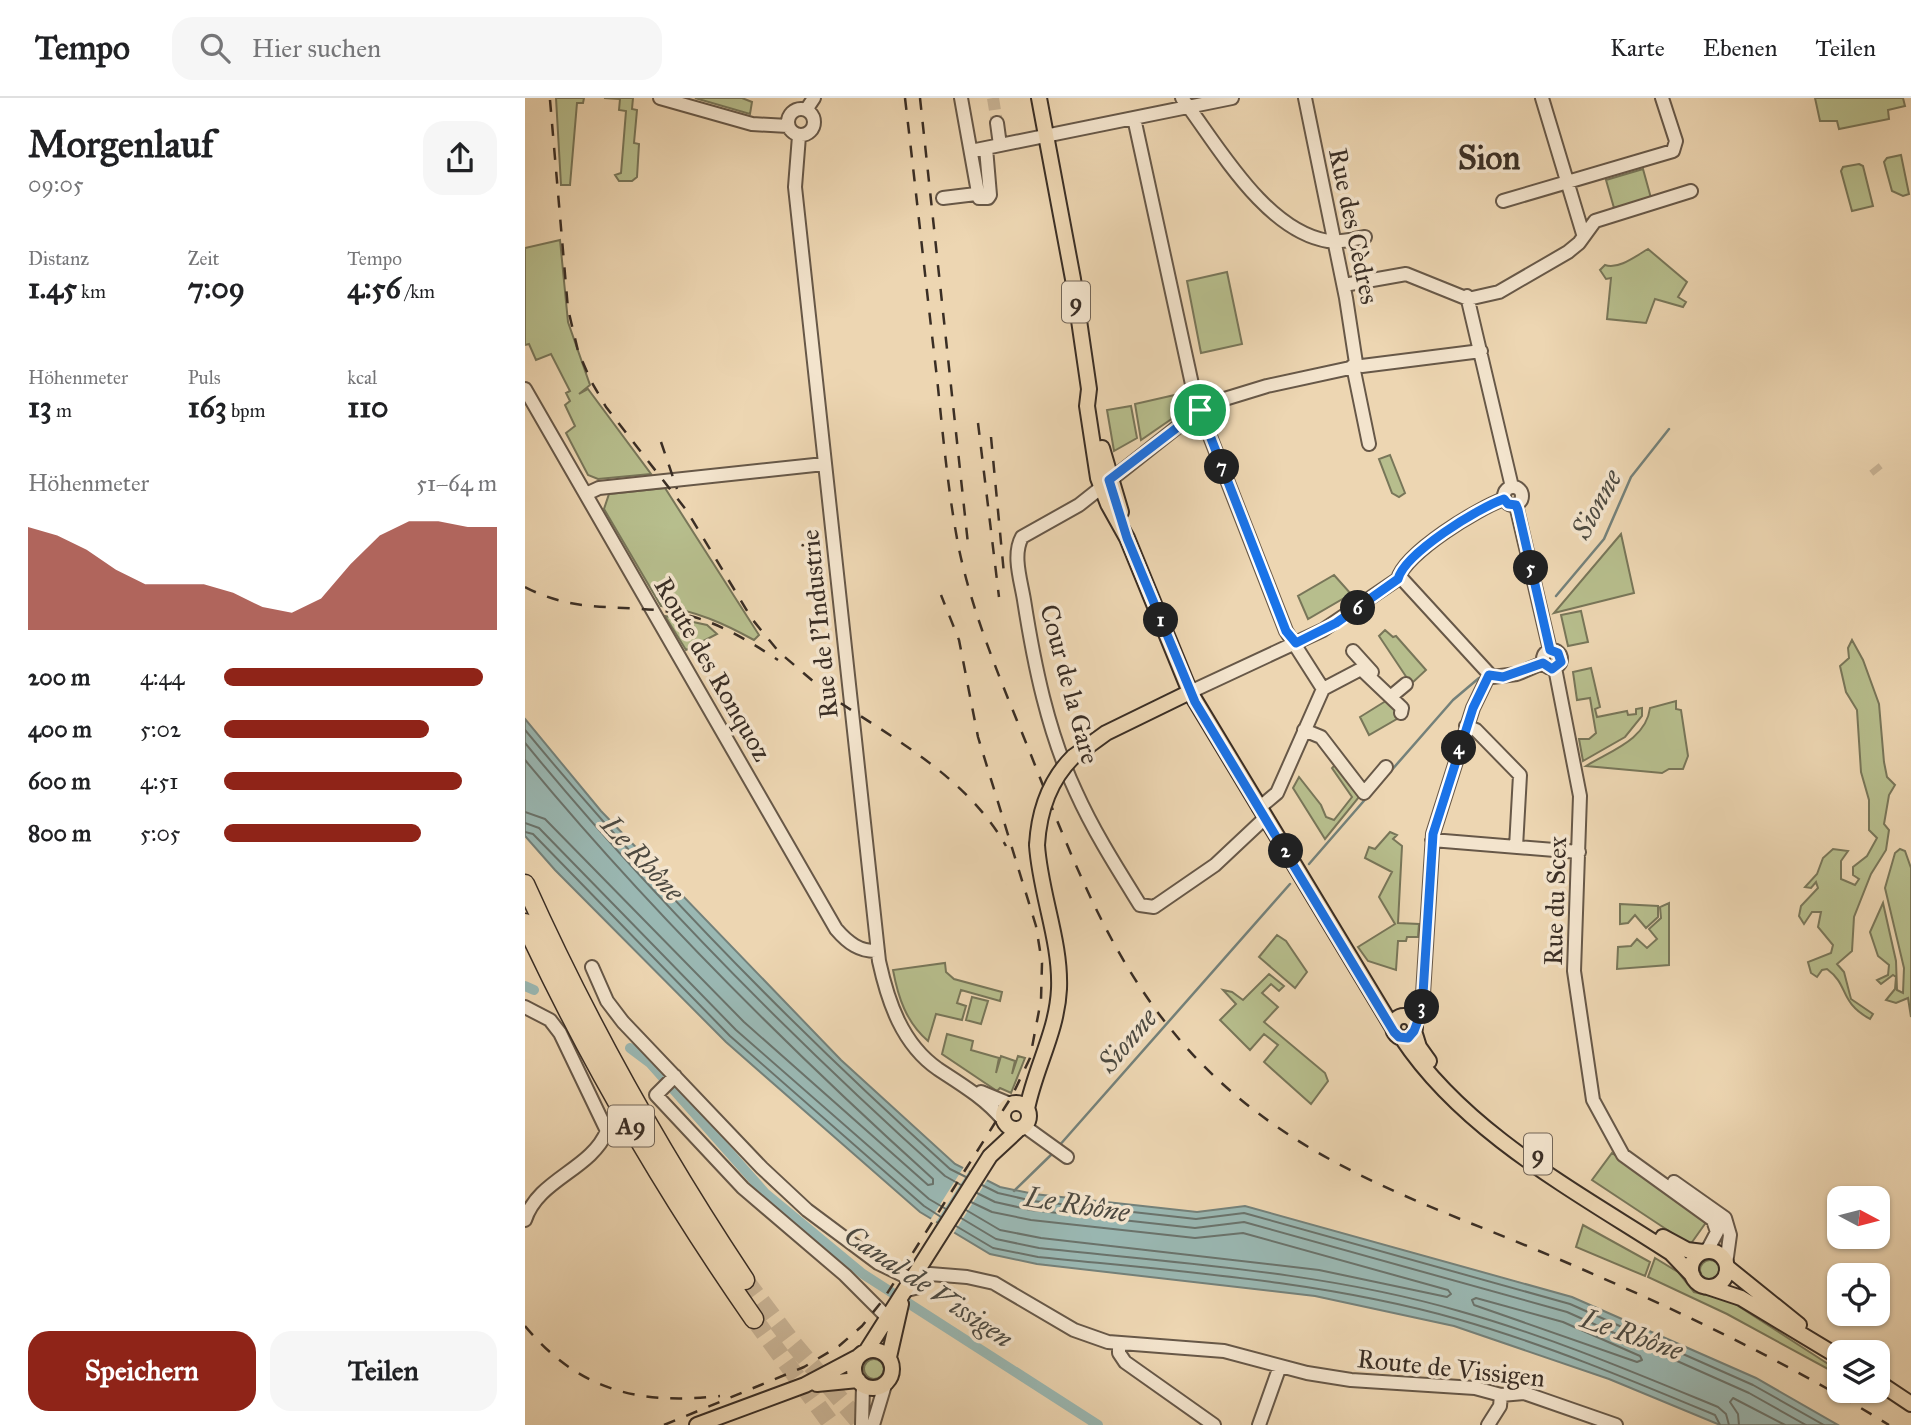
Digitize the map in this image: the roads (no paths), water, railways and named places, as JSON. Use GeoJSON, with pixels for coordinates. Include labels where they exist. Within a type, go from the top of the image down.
{"type":"FeatureCollection","features":[{"type":"Feature","properties":{"kind":"highway","name":"A9"},"geometry":{"type":"LineString","coordinates":[[525,884],[574,989],[633,1099],[745,1280]]}},
{"type":"Feature","properties":{"kind":"highway","name":"A9"},"geometry":{"type":"LineString","coordinates":[[525,923],[619,1105],[693,1228],[754,1319]]}},
{"type":"Feature","properties":{"kind":"main road","name":"9"},"geometry":{"type":"LineString","coordinates":[[1038,98],[1073,279],[1089,389],[1087,406],[1105,483],[1190,692],[1364,980],[1406,1026],[1427,1059],[1499,1126],[1681,1248],[1705,1252]]}},
{"type":"Feature","properties":{"kind":"main road"},"geometry":{"type":"LineString","coordinates":[[860,1383],[854,1369],[862,1354],[902,1298],[990,1158],[1004,1121],[1004,1111],[1017,1105],[1045,1056],[1057,1015],[1059,975],[1039,872],[1037,845],[1046,798],[1059,774],[1073,757],[1107,733],[1190,692]]}},
{"type":"Feature","properties":{"kind":"main road","name":"9"},"geometry":{"type":"LineString","coordinates":[[1406,1026],[1441,1085],[1508,1144],[1671,1253],[1693,1276]]}},
{"type":"Feature","properties":{"kind":"main road"},"geometry":{"type":"LineString","coordinates":[[990,1158],[1029,1118],[1017,1105]]}},
{"type":"Feature","properties":{"kind":"main road"},"geometry":{"type":"LineString","coordinates":[[1004,1121],[1010,1128],[1022,1128]]}},
{"type":"Feature","properties":{"kind":"main road"},"geometry":{"type":"LineString","coordinates":[[1827,1346],[1727,1265],[1717,1253],[1705,1252],[1693,1263],[1693,1276],[1700,1284],[1741,1298],[1827,1349]]}},
{"type":"Feature","properties":{"kind":"main road"},"geometry":{"type":"LineString","coordinates":[[1708,1287],[1721,1282],[1727,1265]]}},
{"type":"Feature","properties":{"kind":"main road"},"geometry":{"type":"LineString","coordinates":[[805,1385],[860,1383],[874,1388],[885,1385],[893,1372],[889,1349],[902,1298]]}},
{"type":"Feature","properties":{"kind":"main road"},"geometry":{"type":"LineString","coordinates":[[697,1425],[805,1385],[862,1354],[889,1349]]}},
{"type":"Feature","properties":{"kind":"main road"},"geometry":{"type":"LineString","coordinates":[[1890,1390],[1911,1404]]}},
{"type":"Feature","properties":{"kind":"street"},"geometry":{"type":"LineString","coordinates":[[660,98],[752,124],[788,126],[799,136],[807,134],[814,125],[812,115],[806,110],[798,109],[791,113],[788,126]]}},
{"type":"Feature","properties":{"kind":"street"},"geometry":{"type":"LineString","coordinates":[[806,110],[814,98]]}},
{"type":"Feature","properties":{"kind":"street"},"geometry":{"type":"LineString","coordinates":[[961,98],[982,199]]}},
{"type":"Feature","properties":{"kind":"street"},"geometry":{"type":"LineString","coordinates":[[971,151],[1134,118],[1185,102],[1232,98]]}},
{"type":"Feature","properties":{"kind":"street","name":"Rue des Cèdres"},"geometry":{"type":"LineString","coordinates":[[1305,98],[1344,285],[1354,365],[1369,444]]}},
{"type":"Feature","properties":{"kind":"street"},"geometry":{"type":"LineString","coordinates":[[1542,98],[1583,234]]}},
{"type":"Feature","properties":{"kind":"street"},"geometry":{"type":"LineString","coordinates":[[1503,201],[1668,153],[1675,148],[1676,141],[1662,98]]}},
{"type":"Feature","properties":{"kind":"street"},"geometry":{"type":"LineString","coordinates":[[1185,102],[1194,119],[1273,213],[1303,231],[1335,242],[1365,237]]}},
{"type":"Feature","properties":{"kind":"street"},"geometry":{"type":"LineString","coordinates":[[1134,118],[1191,385],[1286,631],[1323,689]]}},
{"type":"Feature","properties":{"kind":"street"},"geometry":{"type":"LineString","coordinates":[[997,123],[1000,145]]}},
{"type":"Feature","properties":{"kind":"street","name":"Rue de l'Industrie"},"geometry":{"type":"LineString","coordinates":[[799,136],[795,187],[878,951],[887,995],[903,1029],[928,1061],[1004,1121]]}},
{"type":"Feature","properties":{"kind":"street"},"geometry":{"type":"LineString","coordinates":[[943,198],[982,199],[990,195],[986,148]]}},
{"type":"Feature","properties":{"kind":"street"},"geometry":{"type":"LineString","coordinates":[[1344,285],[1406,274],[1468,298],[1504,290],[1568,252],[1579,243],[1595,221],[1691,191]]}},
{"type":"Feature","properties":{"kind":"street"},"geometry":{"type":"LineString","coordinates":[[1398,579],[1408,585],[1489,675],[1503,677],[1549,666],[1543,655],[1550,650],[1505,491],[1511,487],[1468,298]]}},
{"type":"Feature","properties":{"kind":"street"},"geometry":{"type":"LineString","coordinates":[[1105,483],[1200,410],[1227,397],[1354,365],[1481,351]]}},
{"type":"Feature","properties":{"kind":"street","name":"Route des Ronquoz"},"geometry":{"type":"LineString","coordinates":[[525,389],[837,929],[862,950],[878,951]]}},
{"type":"Feature","properties":{"kind":"street"},"geometry":{"type":"LineString","coordinates":[[586,494],[599,488],[824,464]]}},
{"type":"Feature","properties":{"kind":"street","name":"Cour de la Gare"},"geometry":{"type":"LineString","coordinates":[[1105,483],[1079,505],[1022,537],[1017,551],[1036,666],[1061,752],[1094,829],[1144,908],[1154,907],[1201,876],[1262,813]]}},
{"type":"Feature","properties":{"kind":"street"},"geometry":{"type":"LineString","coordinates":[[1190,692],[1336,623],[1398,579],[1406,567],[1438,538],[1478,511],[1510,502]]}},
{"type":"Feature","properties":{"kind":"street"},"geometry":{"type":"LineString","coordinates":[[1353,651],[1362,666],[1404,710],[1394,694],[1362,666]]}},
{"type":"Feature","properties":{"kind":"street"},"geometry":{"type":"LineString","coordinates":[[1262,813],[1277,793],[1323,689],[1362,666]]}},
{"type":"Feature","properties":{"kind":"street","name":"Rue du Scex"},"geometry":{"type":"LineString","coordinates":[[1549,666],[1579,784],[1579,852],[1574,933],[1576,992],[1588,1081],[1599,1114],[1627,1159],[1713,1220],[1717,1232],[1705,1252]]}},
{"type":"Feature","properties":{"kind":"street"},"geometry":{"type":"LineString","coordinates":[[1406,1026],[1422,1010],[1432,840],[1466,726],[1489,675]]}},
{"type":"Feature","properties":{"kind":"street"},"geometry":{"type":"LineString","coordinates":[[1394,694],[1406,684]]}},
{"type":"Feature","properties":{"kind":"street"},"geometry":{"type":"LineString","coordinates":[[1466,726],[1476,730],[1520,775],[1515,847]]}},
{"type":"Feature","properties":{"kind":"street"},"geometry":{"type":"LineString","coordinates":[[1304,730],[1321,737],[1364,793],[1386,767]]}},
{"type":"Feature","properties":{"kind":"street"},"geometry":{"type":"LineString","coordinates":[[1432,840],[1579,852]]}},
{"type":"Feature","properties":{"kind":"street"},"geometry":{"type":"LineString","coordinates":[[592,967],[607,1002],[669,1082],[807,1210],[878,1263],[902,1298]]}},
{"type":"Feature","properties":{"kind":"street"},"geometry":{"type":"LineString","coordinates":[[525,1007],[550,1020],[560,1033],[607,1131],[594,1152],[543,1192],[525,1220]]}},
{"type":"Feature","properties":{"kind":"street","name":"Rue de l'Industrie"},"geometry":{"type":"LineString","coordinates":[[955,1080],[1017,1105]]}},
{"type":"Feature","properties":{"kind":"street"},"geometry":{"type":"LineString","coordinates":[[669,1082],[656,1095],[743,1188],[845,1275],[902,1298]]}},
{"type":"Feature","properties":{"kind":"street"},"geometry":{"type":"LineString","coordinates":[[1022,1128],[1060,1152]]}},
{"type":"Feature","properties":{"kind":"street","name":"Rue du Scex"},"geometry":{"type":"LineString","coordinates":[[1609,1133],[1641,1160],[1723,1215],[1730,1235],[1727,1265]]}},
{"type":"Feature","properties":{"kind":"street"},"geometry":{"type":"LineString","coordinates":[[930,1253],[931,1264],[944,1274]]}},
{"type":"Feature","properties":{"kind":"street"},"geometry":{"type":"LineString","coordinates":[[902,1298],[919,1287],[930,1274],[944,1274]]}},
{"type":"Feature","properties":{"kind":"street","name":"Route de Vissigen"},"geometry":{"type":"LineString","coordinates":[[944,1274],[994,1283],[1074,1330],[1095,1339],[1119,1344],[1224,1350],[1280,1366],[1351,1380],[1475,1388],[1501,1395],[1530,1394],[1615,1425]]}},
{"type":"Feature","properties":{"kind":"street"},"geometry":{"type":"LineString","coordinates":[[1119,1344],[1120,1356],[1125,1362],[1214,1425]]}},
{"type":"Feature","properties":{"kind":"street"},"geometry":{"type":"LineString","coordinates":[[1259,1425],[1280,1366]]}},
{"type":"Feature","properties":{"kind":"street"},"geometry":{"type":"LineString","coordinates":[[860,1383],[862,1425]]}},
{"type":"Feature","properties":{"kind":"street"},"geometry":{"type":"LineString","coordinates":[[873,1425],[885,1385]]}},
{"type":"Feature","properties":{"kind":"street"},"geometry":{"type":"LineString","coordinates":[[1488,1425],[1500,1406],[1501,1395]]}},
{"type":"Feature","properties":{"kind":"water","name":"Le Rhône"},"geometry":{"type":"Polygon","coordinates":[[[525,719],[601,811],[841,1060],[955,1164],[1000,1187],[1034,1194],[1197,1212],[1245,1206],[1572,1297],[1756,1378],[1838,1425],[1720,1425],[1609,1379],[1454,1326],[1315,1296],[1037,1264],[990,1254],[920,1212],[726,1042],[555,870],[525,836],[525,719]]]}},
{"type":"Feature","properties":{"kind":"waterway","name":"Sionne"},"geometry":{"type":"LineString","coordinates":[[1556,596],[1604,539],[1631,477],[1669,429]]}},
{"type":"Feature","properties":{"kind":"waterway","name":"Sionne"},"geometry":{"type":"LineString","coordinates":[[1383,780],[1453,700],[1479,678]]}},
{"type":"Feature","properties":{"kind":"waterway","name":"Sionne"},"geometry":{"type":"LineString","coordinates":[[1309,864],[1369,795]]}},
{"type":"Feature","properties":{"kind":"waterway","name":"Sionne"},"geometry":{"type":"LineString","coordinates":[[1058,1147],[1290,884]]}},
{"type":"Feature","properties":{"kind":"waterway","name":"Canal de Vissigen"},"geometry":{"type":"LineString","coordinates":[[525,986],[534,990]]}},
{"type":"Feature","properties":{"kind":"waterway","name":"Canal de Vissigen"},"geometry":{"type":"LineString","coordinates":[[630,1048],[650,1063],[765,1193],[863,1274],[1098,1425]]}},
{"type":"Feature","properties":{"kind":"waterway","name":"Sionne"},"geometry":{"type":"LineString","coordinates":[[1014,1191],[1054,1152]]}},
{"type":"Feature","properties":{"kind":"tunnel"},"geometry":{"type":"LineString","coordinates":[[993,98],[997,123]]}},
{"type":"Feature","properties":{"kind":"tunnel"},"geometry":{"type":"LineString","coordinates":[[1874,467],[1878,472]]}},
{"type":"Feature","properties":{"kind":"tunnel"},"geometry":{"type":"LineString","coordinates":[[745,1280],[792,1342],[862,1425]]}},
{"type":"Feature","properties":{"kind":"tunnel"},"geometry":{"type":"LineString","coordinates":[[754,1319],[832,1425]]}},
{"type":"Feature","properties":{"kind":"railway"},"geometry":{"type":"LineString","coordinates":[[905,98],[949,485],[965,575],[1000,679],[1080,875],[1135,980],[1169,1027],[1210,1072],[1258,1113],[1315,1151],[1373,1182],[1684,1315],[1767,1356],[1889,1425]]}},
{"type":"Feature","properties":{"kind":"railway"},"geometry":{"type":"LineString","coordinates":[[920,98],[968,544]]}},
{"type":"Feature","properties":{"kind":"railway"},"geometry":{"type":"LineString","coordinates":[[550,100],[568,309],[578,351],[591,381],[606,407],[687,511],[752,619],[779,652],[828,694]]}},
{"type":"Feature","properties":{"kind":"railway"},"geometry":{"type":"LineString","coordinates":[[978,423],[999,597]]}},
{"type":"Feature","properties":{"kind":"railway"},"geometry":{"type":"LineString","coordinates":[[991,437],[1004,574]]}},
{"type":"Feature","properties":{"kind":"railway"},"geometry":{"type":"LineString","coordinates":[[661,442],[677,489]]}},
{"type":"Feature","properties":{"kind":"railway"},"geometry":{"type":"LineString","coordinates":[[525,587],[544,596],[582,605],[657,610],[691,616],[730,631],[778,660]]}},
{"type":"Feature","properties":{"kind":"railway"},"geometry":{"type":"LineString","coordinates":[[664,1425],[804,1367],[839,1346],[862,1326],[883,1300],[1012,1096],[1030,1058],[1041,1000],[1042,963],[1036,926],[978,737],[959,640],[941,595]]}},
{"type":"Feature","properties":{"kind":"railway"},"geometry":{"type":"LineString","coordinates":[[821,690],[947,777],[989,821],[1006,846]]}},
{"type":"Feature","properties":{"kind":"railway"},"geometry":{"type":"LineString","coordinates":[[525,1326],[567,1366],[612,1389],[663,1398],[720,1396]]}},
{"type":"Feature","properties":{"kind":"district","name":"Sion"},"geometry":{"type":"Point","coordinates":[1489,157]}}]}
